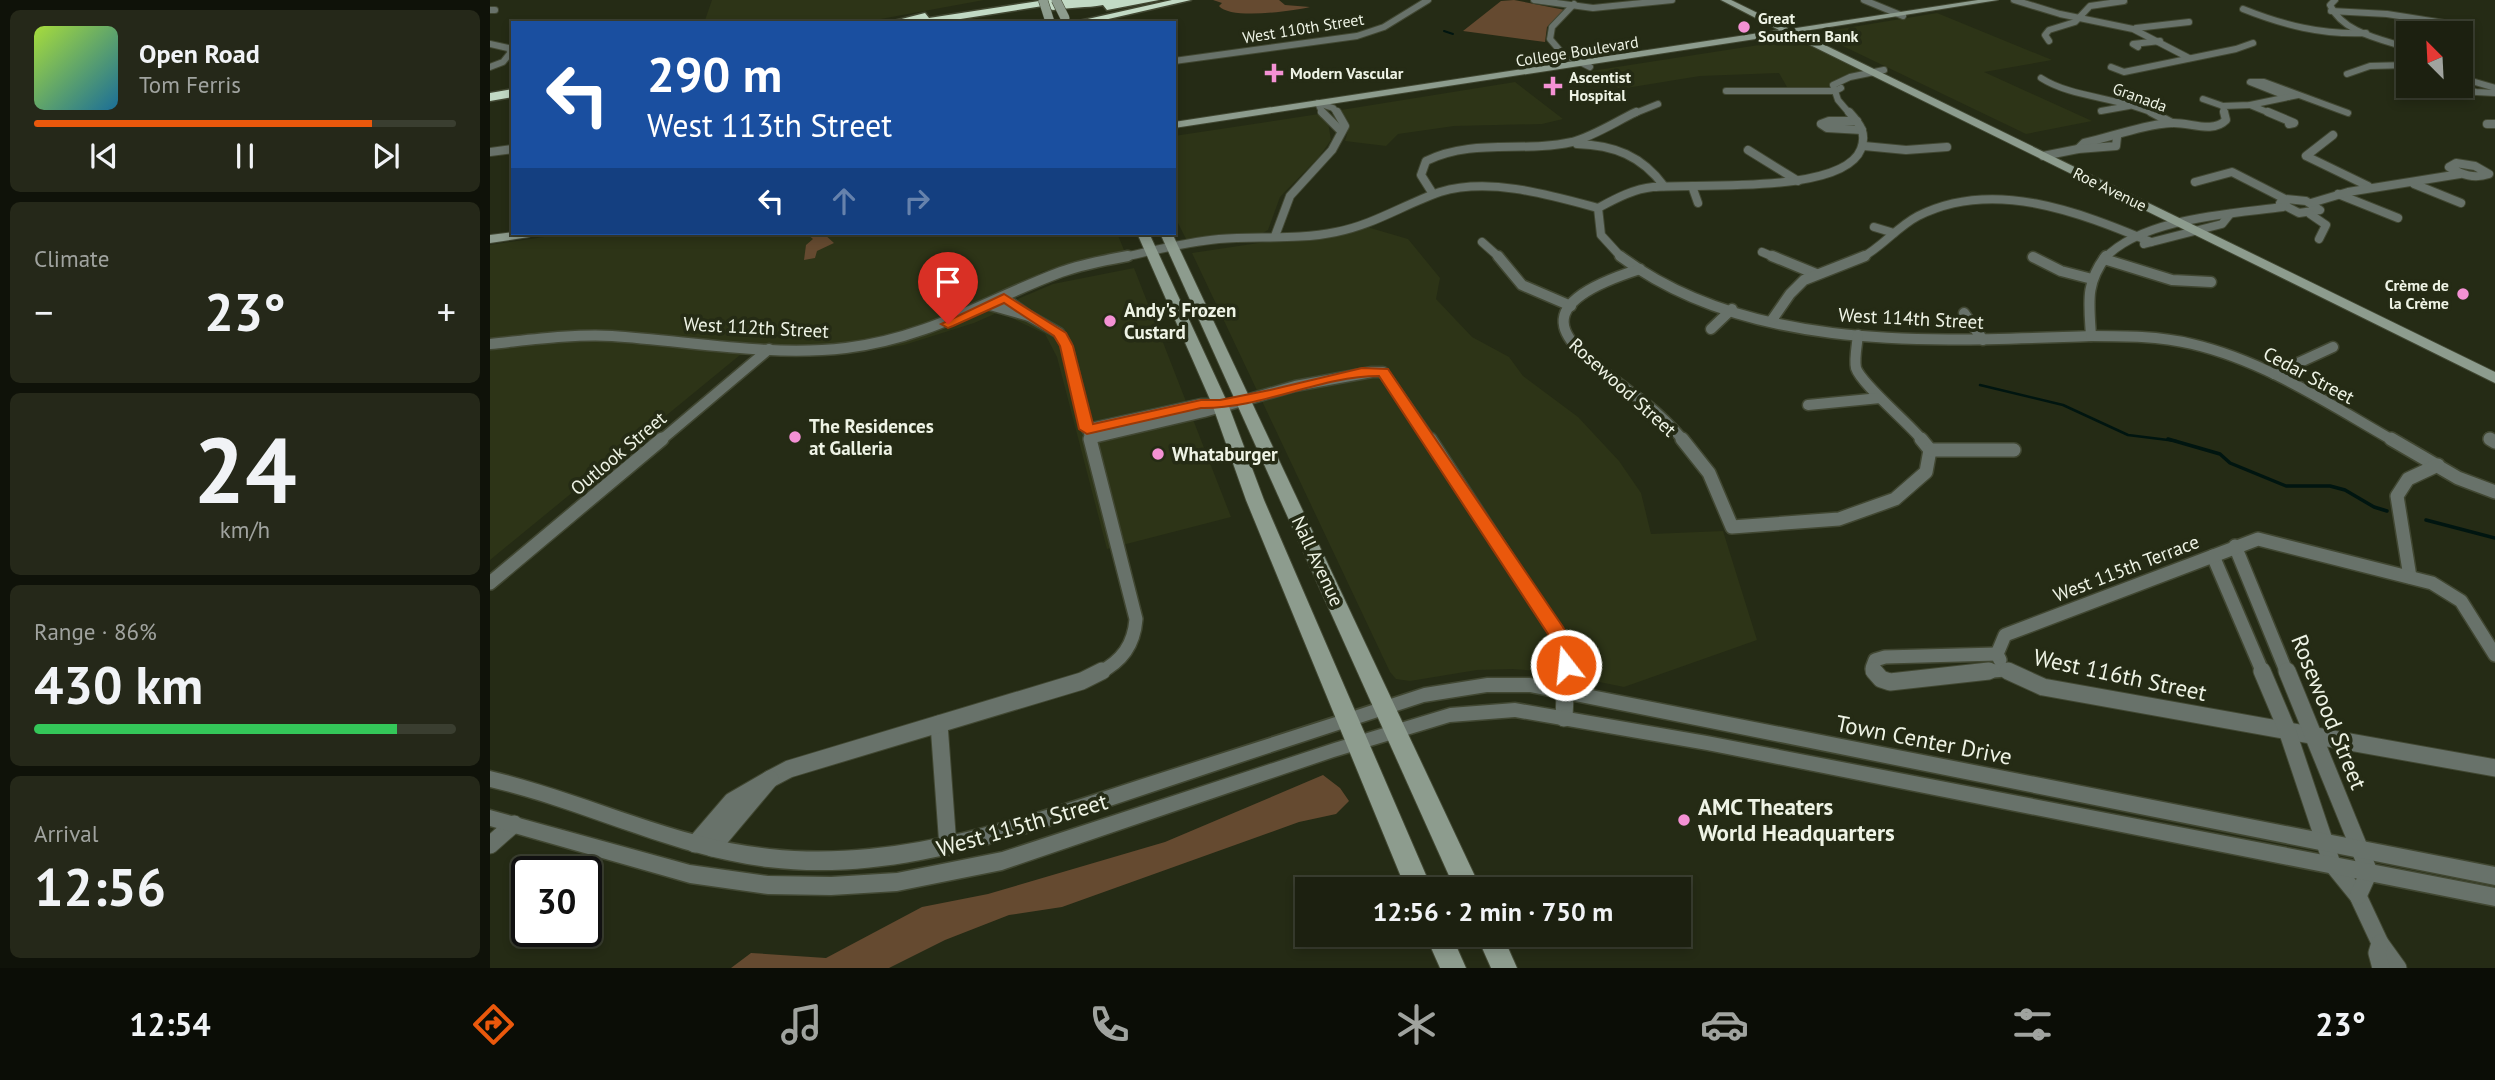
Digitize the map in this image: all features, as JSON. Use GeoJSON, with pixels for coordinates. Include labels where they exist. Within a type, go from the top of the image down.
{"type":"FeatureCollection","features":[{"type":"Feature","properties":{"kind":"highway"},"geometry":{"type":"LineString","coordinates":[[901,21],[1006,0]]}},
{"type":"Feature","properties":{"kind":"highway"},"geometry":{"type":"LineString","coordinates":[[926,21],[1065,0]]}},
{"type":"Feature","properties":{"kind":"highway"},"geometry":{"type":"LineString","coordinates":[[963,21],[1099,0]]}},
{"type":"Feature","properties":{"kind":"highway"},"geometry":{"type":"LineString","coordinates":[[984,21],[1120,0]]}},
{"type":"Feature","properties":{"kind":"highway"},"geometry":{"type":"LineString","coordinates":[[1032,19],[1154,0]]}},
{"type":"Feature","properties":{"kind":"highway"},"geometry":{"type":"LineString","coordinates":[[1089,21],[1186,0]]}},
{"type":"Feature","properties":{"kind":"highway"},"geometry":{"type":"LineString","coordinates":[[490,97],[511,93]]}},
{"type":"Feature","properties":{"kind":"main road"},"geometry":{"type":"LineString","coordinates":[[1043,0],[1050,21]]}},
{"type":"Feature","properties":{"kind":"main road"},"geometry":{"type":"LineString","coordinates":[[1056,0],[1068,21]]}},
{"type":"Feature","properties":{"kind":"main road","name":"Roe Avenue"},"geometry":{"type":"LineString","coordinates":[[1725,0],[1748,7],[1798,31],[2495,375]]}},
{"type":"Feature","properties":{"kind":"main road","name":"College Boulevard"},"geometry":{"type":"LineString","coordinates":[[1176,125],[1319,106],[1989,1]]}},
{"type":"Feature","properties":{"kind":"main road","name":"Roe Avenue"},"geometry":{"type":"LineString","coordinates":[[1748,7],[1798,31]]}},
{"type":"Feature","properties":{"kind":"main road","name":"College Boulevard"},"geometry":{"type":"LineString","coordinates":[[1176,133],[1319,106],[1333,108],[1585,64]]}},
{"type":"Feature","properties":{"kind":"main road"},"geometry":{"type":"LineString","coordinates":[[490,230],[511,227]]}},
{"type":"Feature","properties":{"kind":"main road"},"geometry":{"type":"LineString","coordinates":[[490,239],[516,235]]}},
{"type":"Feature","properties":{"kind":"main road","name":"Nall Avenue"},"geometry":{"type":"LineString","coordinates":[[1144,235],[1220,404],[1255,500],[1345,720],[1414,877]]}},
{"type":"Feature","properties":{"kind":"main road","name":"Nall Avenue"},"geometry":{"type":"LineString","coordinates":[[1167,235],[1463,877]]}},
{"type":"Feature","properties":{"kind":"main road"},"geometry":{"type":"LineString","coordinates":[[1444,947],[1453,968]]}},
{"type":"Feature","properties":{"kind":"main road"},"geometry":{"type":"LineString","coordinates":[[1495,947],[1504,968]]}},
{"type":"Feature","properties":{"kind":"street","name":"West 110th Street"},"geometry":{"type":"LineString","coordinates":[[1176,60],[1352,33],[1374,27],[1417,0]]}},
{"type":"Feature","properties":{"kind":"street","name":"West 110th Street"},"geometry":{"type":"LineString","coordinates":[[1176,60],[1357,36],[1384,27],[1428,0]]}},
{"type":"Feature","properties":{"kind":"street"},"geometry":{"type":"LineString","coordinates":[[1534,0],[1577,6],[1618,7],[1672,0]]}},
{"type":"Feature","properties":{"kind":"street"},"geometry":{"type":"LineString","coordinates":[[1547,0],[1577,6],[1649,0]]}},
{"type":"Feature","properties":{"kind":"street"},"geometry":{"type":"LineString","coordinates":[[1864,0],[1899,14]]}},
{"type":"Feature","properties":{"kind":"street"},"geometry":{"type":"LineString","coordinates":[[2015,0],[2038,12],[2122,30],[2168,54],[2189,58]]}},
{"type":"Feature","properties":{"kind":"street"},"geometry":{"type":"LineString","coordinates":[[2334,0],[2330,5],[2331,11],[2341,21],[2396,44]]}},
{"type":"Feature","properties":{"kind":"street"},"geometry":{"type":"LineString","coordinates":[[2078,20],[2090,6],[2124,1]]}},
{"type":"Feature","properties":{"kind":"street"},"geometry":{"type":"LineString","coordinates":[[1577,6],[1573,18],[1558,33],[1558,39],[1585,64]]}},
{"type":"Feature","properties":{"kind":"street"},"geometry":{"type":"LineString","coordinates":[[1577,6],[1550,31],[1549,39],[1553,46],[1585,64]]}},
{"type":"Feature","properties":{"kind":"street"},"geometry":{"type":"LineString","coordinates":[[2243,9],[2307,31],[2366,33]]}},
{"type":"Feature","properties":{"kind":"street"},"geometry":{"type":"LineString","coordinates":[[2331,11],[2394,15],[2432,21]]}},
{"type":"Feature","properties":{"kind":"street"},"geometry":{"type":"LineString","coordinates":[[2049,41],[2045,35],[2049,30],[2078,20],[2133,29],[2189,58]]}},
{"type":"Feature","properties":{"kind":"street"},"geometry":{"type":"LineString","coordinates":[[2122,30],[2189,22]]}},
{"type":"Feature","properties":{"kind":"street"},"geometry":{"type":"LineString","coordinates":[[2138,47],[2133,44],[2160,41]]}},
{"type":"Feature","properties":{"kind":"street"},"geometry":{"type":"LineString","coordinates":[[2111,67],[2124,72],[2236,49],[2253,43]]}},
{"type":"Feature","properties":{"kind":"street"},"geometry":{"type":"LineString","coordinates":[[490,44],[509,49],[510,54],[505,60],[490,67]]}},
{"type":"Feature","properties":{"kind":"street"},"geometry":{"type":"LineString","coordinates":[[1553,46],[1563,46]]}},
{"type":"Feature","properties":{"kind":"street"},"geometry":{"type":"LineString","coordinates":[[2347,74],[2370,66],[2396,65]]}},
{"type":"Feature","properties":{"kind":"street"},"geometry":{"type":"LineString","coordinates":[[1726,91],[1835,90],[1885,74]]}},
{"type":"Feature","properties":{"kind":"street"},"geometry":{"type":"LineString","coordinates":[[1598,208],[1631,192],[1664,186],[1766,185],[1819,176],[1851,163],[1864,146],[1862,130],[1837,99],[1833,85],[1837,81],[1885,74]]}},
{"type":"Feature","properties":{"kind":"street"},"geometry":{"type":"LineString","coordinates":[[2288,97],[2250,82],[2264,82],[2348,113]]}},
{"type":"Feature","properties":{"kind":"street"},"geometry":{"type":"LineString","coordinates":[[2071,88],[2133,106],[2172,123],[2199,127],[2221,125],[2226,120],[2222,106]]}},
{"type":"Feature","properties":{"kind":"street"},"geometry":{"type":"LineString","coordinates":[[2473,90],[2495,92]]}},
{"type":"Feature","properties":{"kind":"street"},"geometry":{"type":"LineString","coordinates":[[2203,99],[2222,106],[2250,105],[2298,94]]}},
{"type":"Feature","properties":{"kind":"street","name":"Granada"},"geometry":{"type":"LineString","coordinates":[[2099,96],[2155,120],[2172,123]]}},
{"type":"Feature","properties":{"kind":"street"},"geometry":{"type":"LineString","coordinates":[[1562,144],[1658,104]]}},
{"type":"Feature","properties":{"kind":"street"},"geometry":{"type":"LineString","coordinates":[[2250,105],[2294,123],[2289,124]]}},
{"type":"Feature","properties":{"kind":"street"},"geometry":{"type":"LineString","coordinates":[[1319,106],[1333,127],[1340,130]]}},
{"type":"Feature","properties":{"kind":"street"},"geometry":{"type":"LineString","coordinates":[[2101,111],[2133,106]]}},
{"type":"Feature","properties":{"kind":"street"},"geometry":{"type":"LineString","coordinates":[[1275,236],[1283,204],[1332,149],[1345,122],[1333,108]]}},
{"type":"Feature","properties":{"kind":"street"},"geometry":{"type":"LineString","coordinates":[[1857,121],[1829,121],[1821,124],[1827,128],[1862,130]]}},
{"type":"Feature","properties":{"kind":"street"},"geometry":{"type":"LineString","coordinates":[[2048,155],[2116,146],[2118,137],[2172,123]]}},
{"type":"Feature","properties":{"kind":"street"},"geometry":{"type":"LineString","coordinates":[[1610,126],[1607,135],[1618,149],[1651,169],[1664,186]]}},
{"type":"Feature","properties":{"kind":"street"},"geometry":{"type":"LineString","coordinates":[[2333,135],[2306,156],[2369,187]]}},
{"type":"Feature","properties":{"kind":"street"},"geometry":{"type":"LineString","coordinates":[[1433,194],[1420,179],[1419,170],[1424,162],[1437,153],[1475,147],[1562,144],[1618,149]]}},
{"type":"Feature","properties":{"kind":"street"},"geometry":{"type":"LineString","coordinates":[[1864,146],[1906,150],[1947,147]]}},
{"type":"Feature","properties":{"kind":"street"},"geometry":{"type":"LineString","coordinates":[[490,152],[511,149]]}},
{"type":"Feature","properties":{"kind":"street"},"geometry":{"type":"LineString","coordinates":[[1748,150],[1798,181]]}},
{"type":"Feature","properties":{"kind":"street"},"geometry":{"type":"LineString","coordinates":[[2460,174],[2449,165],[2462,164],[2495,169]]}},
{"type":"Feature","properties":{"kind":"street"},"geometry":{"type":"LineString","coordinates":[[2113,251],[2151,242],[2230,214],[2284,203],[2311,203],[2369,187],[2460,174],[2487,176],[2488,172],[2484,169]]}},
{"type":"Feature","properties":{"kind":"street"},"geometry":{"type":"LineString","coordinates":[[2195,182],[2232,172],[2326,225],[2319,239]]}},
{"type":"Feature","properties":{"kind":"street"},"geometry":{"type":"LineString","coordinates":[[2410,183],[2460,203]]}},
{"type":"Feature","properties":{"kind":"street"},"geometry":{"type":"LineString","coordinates":[[1692,186],[1698,203]]}},
{"type":"Feature","properties":{"kind":"street","name":"West 112th Street"},"geometry":{"type":"LineString","coordinates":[[490,344],[553,337],[609,336],[769,349],[828,349],[877,343],[937,327],[1051,279],[1174,250],[1351,229],[1381,219],[1433,194],[1474,188],[1505,188],[1544,193],[1598,208]]}},
{"type":"Feature","properties":{"kind":"street"},"geometry":{"type":"LineString","coordinates":[[2035,203],[2036,191]]}},
{"type":"Feature","properties":{"kind":"street"},"geometry":{"type":"LineString","coordinates":[[2338,194],[2398,218]]}},
{"type":"Feature","properties":{"kind":"street"},"geometry":{"type":"LineString","coordinates":[[1772,320],[1794,288],[1816,274],[1863,257],[1916,217],[1945,206],[1979,201],[2035,203],[2075,212],[2151,242]]}},
{"type":"Feature","properties":{"kind":"street"},"geometry":{"type":"LineString","coordinates":[[2310,214],[2319,210],[2311,203]]}},
{"type":"Feature","properties":{"kind":"street","name":"West 114th Street"},"geometry":{"type":"LineString","coordinates":[[1598,208],[1602,237],[1615,252],[1640,269],[1685,293],[1772,320],[1893,339],[1983,340],[2091,336]]}},
{"type":"Feature","properties":{"kind":"street"},"geometry":{"type":"LineString","coordinates":[[2091,336],[2089,296],[2092,279],[2095,269],[2113,251],[2137,236],[2222,224],[2230,214]]}},
{"type":"Feature","properties":{"kind":"street"},"geometry":{"type":"LineString","coordinates":[[1874,227],[1894,233]]}},
{"type":"Feature","properties":{"kind":"street"},"geometry":{"type":"LineString","coordinates":[[1482,242],[1495,251],[1507,270],[1522,285],[1537,294],[1571,306],[1580,294],[1594,285],[1640,269]]}},
{"type":"Feature","properties":{"kind":"street"},"geometry":{"type":"LineString","coordinates":[[1762,252],[1816,274]]}},
{"type":"Feature","properties":{"kind":"street"},"geometry":{"type":"LineString","coordinates":[[2033,257],[2061,271],[2092,279]]}},
{"type":"Feature","properties":{"kind":"street"},"geometry":{"type":"LineString","coordinates":[[2104,260],[2159,277],[2186,282],[2211,282]]}},
{"type":"Feature","properties":{"kind":"street"},"geometry":{"type":"LineString","coordinates":[[704,846],[770,779],[789,769],[1082,681],[1118,663],[1128,651],[1134,636],[1136,619],[1065,342],[1059,333],[1004,298]]}},
{"type":"Feature","properties":{"kind":"street"},"geometry":{"type":"LineString","coordinates":[[990,305],[1029,316]]}},
{"type":"Feature","properties":{"kind":"street","name":"Rosewood Street"},"geometry":{"type":"LineString","coordinates":[[1571,306],[1563,323],[1568,341],[1657,412],[1708,470],[1732,527],[1839,519],[1895,499],[1926,472],[1930,450]]}},
{"type":"Feature","properties":{"kind":"street"},"geometry":{"type":"LineString","coordinates":[[1712,330],[1732,309]]}},
{"type":"Feature","properties":{"kind":"street"},"geometry":{"type":"LineString","coordinates":[[1965,313],[1983,340]]}},
{"type":"Feature","properties":{"kind":"street"},"geometry":{"type":"LineString","coordinates":[[1857,335],[1856,368],[1880,398],[1910,424],[1930,450],[2014,450]]}},
{"type":"Feature","properties":{"kind":"street","name":"Cedar Street"},"geometry":{"type":"LineString","coordinates":[[2091,336],[2139,336],[2194,345],[2230,355],[2274,374],[2438,465],[2495,492]]}},
{"type":"Feature","properties":{"kind":"street"},"geometry":{"type":"LineString","coordinates":[[2274,374],[2333,347]]}},
{"type":"Feature","properties":{"kind":"street","name":"Outlook Street"},"geometry":{"type":"LineString","coordinates":[[490,583],[769,349]]}},
{"type":"Feature","properties":{"kind":"street"},"geometry":{"type":"LineString","coordinates":[[1088,434],[1204,412],[1220,404],[1362,372],[1384,372],[1556,632],[1564,652],[1564,718]]}},
{"type":"Feature","properties":{"kind":"street"},"geometry":{"type":"LineString","coordinates":[[1808,405],[1880,398]]}},
{"type":"Feature","properties":{"kind":"street"},"geometry":{"type":"LineString","coordinates":[[2410,577],[2397,496],[2401,485],[2410,477],[2438,465]]}},
{"type":"Feature","properties":{"kind":"street","name":"West 115th Terrace"},"geometry":{"type":"LineString","coordinates":[[1997,654],[2005,635],[2258,539],[2299,547],[2432,583],[2460,601],[2495,655]]}},
{"type":"Feature","properties":{"kind":"street","name":"Rosewood Street"},"geometry":{"type":"LineString","coordinates":[[2235,546],[2310,734],[2369,872]]}},
{"type":"Feature","properties":{"kind":"street"},"geometry":{"type":"LineString","coordinates":[[2213,555],[2287,730],[2332,864],[2358,896],[2379,943],[2391,955],[2398,968]]}},
{"type":"Feature","properties":{"kind":"street"},"geometry":{"type":"LineString","coordinates":[[2237,611],[2263,616]]}},
{"type":"Feature","properties":{"kind":"street"},"geometry":{"type":"LineString","coordinates":[[1997,654],[2005,670]]}},
{"type":"Feature","properties":{"kind":"street","name":"West 116th Street"},"geometry":{"type":"LineString","coordinates":[[1997,654],[1879,658],[1872,668],[1878,677],[1895,683],[1903,679],[2005,670],[2043,687],[2495,768]]}},
{"type":"Feature","properties":{"kind":"street"},"geometry":{"type":"LineString","coordinates":[[1940,656],[1951,674]]}},
{"type":"Feature","properties":{"kind":"street"},"geometry":{"type":"LineString","coordinates":[[2258,662],[2282,664]]}},
{"type":"Feature","properties":{"kind":"street","name":"Town Center Drive"},"geometry":{"type":"LineString","coordinates":[[1345,720],[1445,691],[1487,685],[1530,685],[2495,876]]}},
{"type":"Feature","properties":{"kind":"street"},"geometry":{"type":"LineString","coordinates":[[1355,743],[1450,715],[1484,710],[1515,710],[1707,743],[2495,897]]}},
{"type":"Feature","properties":{"kind":"street","name":"West 115th Street"},"geometry":{"type":"LineString","coordinates":[[490,779],[540,791],[704,846],[776,858],[873,857],[948,847],[1014,829],[1345,720]]}},
{"type":"Feature","properties":{"kind":"street"},"geometry":{"type":"LineString","coordinates":[[939,724],[948,847]]}},
{"type":"Feature","properties":{"kind":"street","name":"West 115th Street"},"geometry":{"type":"LineString","coordinates":[[490,818],[672,870],[723,880],[768,885],[831,886],[897,882],[1002,861],[1355,743]]}},
{"type":"Feature","properties":{"kind":"street"},"geometry":{"type":"LineString","coordinates":[[490,845],[514,824]]}},
{"type":"Feature","properties":{"kind":"street"},"geometry":{"type":"LineString","coordinates":[[2358,896],[2369,872]]}},
{"type":"Feature","properties":{"kind":"street"},"geometry":{"type":"LineString","coordinates":[[2379,943],[2377,953],[2381,968]]}},
{"type":"Feature","properties":{"kind":"shaded area"},"geometry":{"type":"Polygon","coordinates":[[[712,0],[984,0],[870,21],[705,21],[712,0]]]}},
{"type":"Feature","properties":{"kind":"shaded area"},"geometry":{"type":"Polygon","coordinates":[[[1213,0],[1279,0],[1285,5],[1310,7],[1248,14],[1225,10],[1219,6],[1222,3],[1213,0]]]}},
{"type":"Feature","properties":{"kind":"shaded area"},"geometry":{"type":"Polygon","coordinates":[[[1514,0],[1565,10],[1547,27],[1545,42],[1463,31],[1501,1],[1514,0]]]}},
{"type":"Feature","properties":{"kind":"shaded area"},"geometry":{"type":"Polygon","coordinates":[[[1937,13],[2052,60],[1984,72],[2092,121],[2026,134],[1820,35],[1822,32],[1937,13]]]}},
{"type":"Feature","properties":{"kind":"shaded area"},"geometry":{"type":"Polygon","coordinates":[[[1797,39],[1865,72],[1834,82],[1826,89],[1787,87],[1779,73],[1700,76],[1620,89],[1591,71],[1797,39]]]}},
{"type":"Feature","properties":{"kind":"shaded area"},"geometry":{"type":"Polygon","coordinates":[[[1515,82],[1563,119],[1542,124],[1454,126],[1398,134],[1386,146],[1345,141],[1350,124],[1341,110],[1515,82]]]}},
{"type":"Feature","properties":{"kind":"shaded area"},"geometry":{"type":"Polygon","coordinates":[[[1319,114],[1328,122],[1331,140],[1319,157],[1280,197],[1268,230],[1261,234],[1187,241],[1176,219],[1176,136],[1319,114]]]}},
{"type":"Feature","properties":{"kind":"shaded area"},"geometry":{"type":"Polygon","coordinates":[[[1367,227],[1408,239],[1440,278],[1436,299],[1472,337],[1509,357],[1523,376],[1578,417],[1619,461],[1641,493],[1651,534],[1723,531],[1757,640],[1624,687],[1550,672],[1512,669],[1477,670],[1410,681],[1396,679],[1390,672],[1192,253],[1367,227]]]}},
{"type":"Feature","properties":{"kind":"shaded area"},"geometry":{"type":"Polygon","coordinates":[[[558,235],[1118,235],[1124,250],[1041,272],[1003,309],[1020,298],[1053,284],[1134,268],[1231,517],[1107,549],[1057,357],[1045,334],[999,312],[974,323],[904,345],[854,353],[740,355],[490,560],[490,245],[558,235]]]}},
{"type":"Feature","properties":{"kind":"shaded area"},"geometry":{"type":"Polygon","coordinates":[[[808,235],[825,235],[834,243],[817,251],[815,258],[804,260],[806,245],[813,239],[808,235]]]}},
{"type":"Feature","properties":{"kind":"shaded area"},"geometry":{"type":"Polygon","coordinates":[[[1323,775],[1340,788],[1349,801],[1336,814],[1299,822],[1062,907],[1009,915],[945,940],[889,968],[731,968],[751,953],[826,958],[922,907],[988,894],[1165,842],[1323,775]]]}},
{"type":"Feature","properties":{"kind":"waterway"},"geometry":{"type":"LineString","coordinates":[[1444,31],[1453,34]]}},
{"type":"Feature","properties":{"kind":"waterway"},"geometry":{"type":"LineString","coordinates":[[1980,385],[2063,405],[2128,435],[2174,441]]}},
{"type":"Feature","properties":{"kind":"waterway"},"geometry":{"type":"LineString","coordinates":[[2168,439],[2174,441]]}},
{"type":"Feature","properties":{"kind":"waterway"},"geometry":{"type":"LineString","coordinates":[[2174,441],[2220,454],[2230,463],[2286,486],[2330,486],[2345,490],[2374,507],[2387,511]]}},
{"type":"Feature","properties":{"kind":"waterway"},"geometry":{"type":"LineString","coordinates":[[2426,520],[2495,538]]}},
{"type":"Feature","properties":{"kind":"place","name":"Great Southern Bank"},"geometry":{"type":"Point","coordinates":[1744,27]}},
{"type":"Feature","properties":{"kind":"place","name":"Modern Vascular"},"geometry":{"type":"Point","coordinates":[1274,73]}},
{"type":"Feature","properties":{"kind":"place","name":"Ascentist Hospital"},"geometry":{"type":"Point","coordinates":[1553,86]}},
{"type":"Feature","properties":{"kind":"place","name":"Crème de la Crème"},"geometry":{"type":"Point","coordinates":[2463,294]}},
{"type":"Feature","properties":{"kind":"place","name":"Andy's Frozen Custard"},"geometry":{"type":"Point","coordinates":[1110,321]}},
{"type":"Feature","properties":{"kind":"place","name":"The Residences at Galleria"},"geometry":{"type":"Point","coordinates":[795,437]}},
{"type":"Feature","properties":{"kind":"place","name":"Whataburger"},"geometry":{"type":"Point","coordinates":[1158,454]}},
{"type":"Feature","properties":{"kind":"place","name":"AMC Theaters World Headquarters"},"geometry":{"type":"Point","coordinates":[1684,820]}},
{"type":"Feature","properties":{"kind":"route"},"geometry":{"type":"LineString","coordinates":[[948,324],[1004,298],[1059,333],[1065,342],[1087,429],[1201,404],[1220,404],[1270,394],[1362,372],[1384,372],[1556,632],[1562,642],[1566,665]]}}]}
